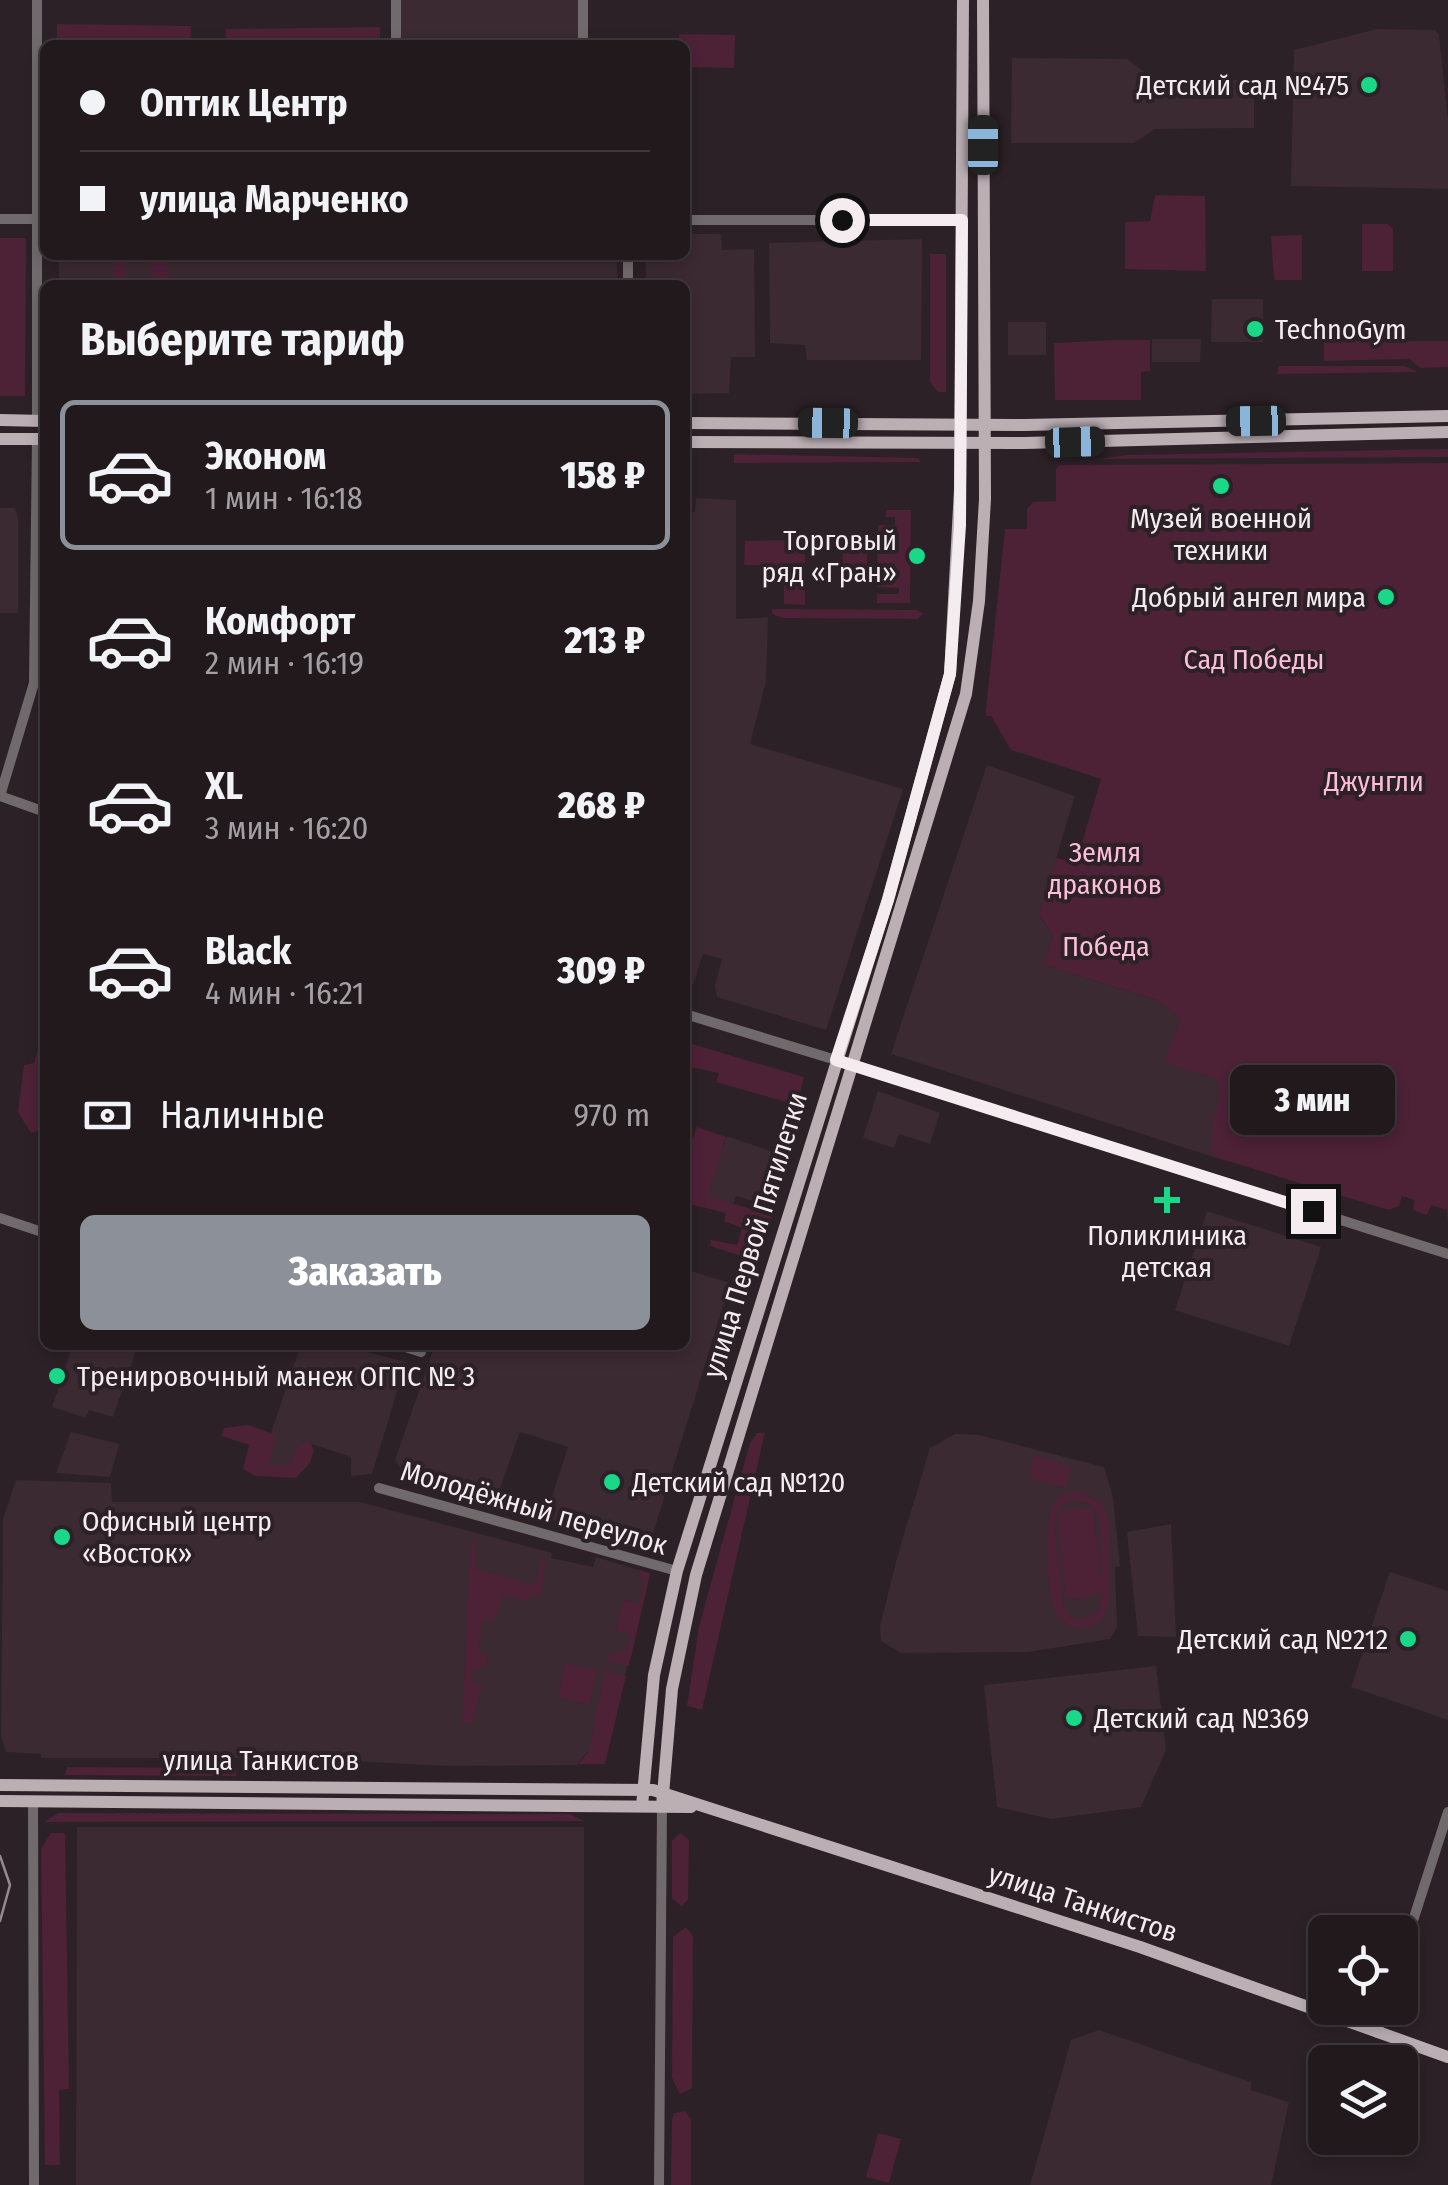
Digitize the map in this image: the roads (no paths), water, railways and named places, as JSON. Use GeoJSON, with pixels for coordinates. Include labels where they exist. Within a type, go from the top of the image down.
{"type":"FeatureCollection","features":[{"type":"Feature","properties":{"kind":"main road","name":"улица Первой Пятилетки"},"geometry":{"type":"LineString","coordinates":[[642,1806],[654,1675],[677,1571],[888,900],[950,674],[961,444],[963,0]]}},
{"type":"Feature","properties":{"kind":"main road","name":"улица Первой Пятилетки"},"geometry":{"type":"LineString","coordinates":[[662,1799],[672,1689],[696,1576],[966,694],[979,601],[985,444],[983,0]]}},
{"type":"Feature","properties":{"kind":"main road"},"geometry":{"type":"LineString","coordinates":[[962,220],[983,220]]}},
{"type":"Feature","properties":{"kind":"main road"},"geometry":{"type":"LineString","coordinates":[[690,423],[984,424],[1448,416]]}},
{"type":"Feature","properties":{"kind":"main road"},"geometry":{"type":"LineString","coordinates":[[0,420],[40,420]]}},
{"type":"Feature","properties":{"kind":"main road"},"geometry":{"type":"LineString","coordinates":[[690,442],[985,444],[1448,432]]}},
{"type":"Feature","properties":{"kind":"main road"},"geometry":{"type":"LineString","coordinates":[[0,439],[40,439]]}},
{"type":"Feature","properties":{"kind":"main road"},"geometry":{"type":"LineString","coordinates":[[836,1060],[855,1066]]}},
{"type":"Feature","properties":{"kind":"main road","name":"улица Танкистов"},"geometry":{"type":"LineString","coordinates":[[0,1784],[642,1789],[662,1799],[1129,1944],[1448,2057]]}},
{"type":"Feature","properties":{"kind":"main road"},"geometry":{"type":"LineString","coordinates":[[33,1785],[33,1802]]}},
{"type":"Feature","properties":{"kind":"main road","name":"улица Танкистов"},"geometry":{"type":"LineString","coordinates":[[0,1801],[642,1806],[662,1799]]}},
{"type":"Feature","properties":{"kind":"street"},"geometry":{"type":"LineString","coordinates":[[37,0],[40,165]]}},
{"type":"Feature","properties":{"kind":"street"},"geometry":{"type":"LineString","coordinates":[[396,0],[396,40]]}},
{"type":"Feature","properties":{"kind":"street"},"geometry":{"type":"LineString","coordinates":[[583,0],[583,40]]}},
{"type":"Feature","properties":{"kind":"street"},"geometry":{"type":"LineString","coordinates":[[0,220],[40,220]]}},
{"type":"Feature","properties":{"kind":"street"},"geometry":{"type":"LineString","coordinates":[[690,220],[962,220]]}},
{"type":"Feature","properties":{"kind":"street"},"geometry":{"type":"LineString","coordinates":[[40,474],[34,683],[0,796],[40,810]]}},
{"type":"Feature","properties":{"kind":"street"},"geometry":{"type":"LineString","coordinates":[[690,1016],[836,1060]]}},
{"type":"Feature","properties":{"kind":"street"},"geometry":{"type":"LineString","coordinates":[[855,1066],[1448,1254]]}},
{"type":"Feature","properties":{"kind":"street"},"geometry":{"type":"LineString","coordinates":[[0,1218],[40,1231]]}},
{"type":"Feature","properties":{"kind":"street"},"geometry":{"type":"LineString","coordinates":[[415,1350],[422,1352]]}},
{"type":"Feature","properties":{"kind":"street","name":"Молодёжный переулок"},"geometry":{"type":"LineString","coordinates":[[379,1488],[677,1571]]}},
{"type":"Feature","properties":{"kind":"street","name":"улица Первой Пятилетки"},"geometry":{"type":"LineString","coordinates":[[659,2185],[662,1799]]}},
{"type":"Feature","properties":{"kind":"street"},"geometry":{"type":"LineString","coordinates":[[33,1802],[34,2185]]}},
{"type":"Feature","properties":{"kind":"street"},"geometry":{"type":"LineString","coordinates":[[642,1806],[660,1824]]}},
{"type":"Feature","properties":{"kind":"street"},"geometry":{"type":"LineString","coordinates":[[1415,1915],[1448,1812]]}},
{"type":"Feature","properties":{"kind":"street"},"geometry":{"type":"LineString","coordinates":[[1377,2033],[1380,2025]]}},
{"type":"Feature","properties":{"kind":"tram line"},"geometry":{"type":"LineString","coordinates":[[0,1856],[10,1885],[0,1921]]}},
{"type":"Feature","properties":{"kind":"place","name":"Детский сад №475"},"geometry":{"type":"Point","coordinates":[1369,85]}},
{"type":"Feature","properties":{"kind":"place","name":"TechnoGym"},"geometry":{"type":"Point","coordinates":[1255,329]}},
{"type":"Feature","properties":{"kind":"place","name":"Музей военной техники"},"geometry":{"type":"Point","coordinates":[1221,486]}},
{"type":"Feature","properties":{"kind":"place","name":"Торговый ряд «Гран»"},"geometry":{"type":"Point","coordinates":[917,556]}},
{"type":"Feature","properties":{"kind":"place","name":"Добрый ангел мира"},"geometry":{"type":"Point","coordinates":[1386,597]}},
{"type":"Feature","properties":{"kind":"place","name":"Поликлиника детская"},"geometry":{"type":"Point","coordinates":[1167,1200]}},
{"type":"Feature","properties":{"kind":"place","name":"Тренировочный манеж ОГПС № 3"},"geometry":{"type":"Point","coordinates":[57,1376]}},
{"type":"Feature","properties":{"kind":"place","name":"Детский сад №120"},"geometry":{"type":"Point","coordinates":[612,1482]}},
{"type":"Feature","properties":{"kind":"place","name":"Офисный центр «Восток»"},"geometry":{"type":"Point","coordinates":[62,1537]}},
{"type":"Feature","properties":{"kind":"place","name":"Детский сад №212"},"geometry":{"type":"Point","coordinates":[1408,1639]}},
{"type":"Feature","properties":{"kind":"place","name":"Детский сад №369"},"geometry":{"type":"Point","coordinates":[1074,1718]}},
{"type":"Feature","properties":{"kind":"park label","name":"Сад Победы"},"geometry":{"type":"Point","coordinates":[1254,659]}},
{"type":"Feature","properties":{"kind":"park label","name":"Джунгли"},"geometry":{"type":"Point","coordinates":[1374,781]}},
{"type":"Feature","properties":{"kind":"park label","name":"Земля драконов"},"geometry":{"type":"Point","coordinates":[1105,868]}},
{"type":"Feature","properties":{"kind":"park label","name":"Победа"},"geometry":{"type":"Point","coordinates":[1106,946]}}]}
